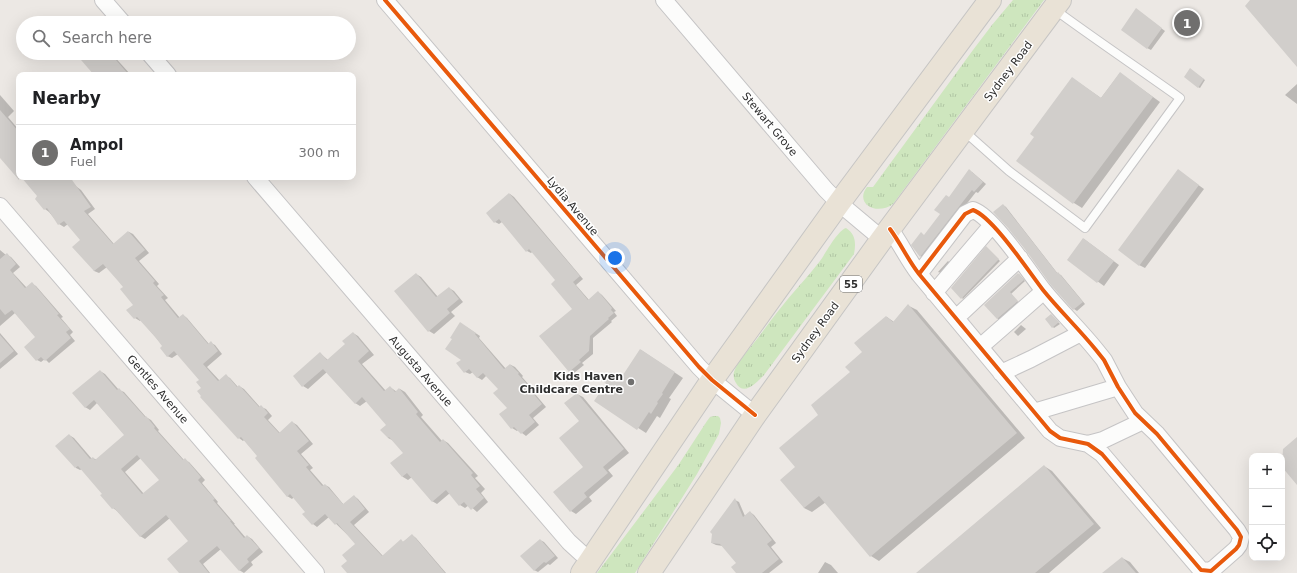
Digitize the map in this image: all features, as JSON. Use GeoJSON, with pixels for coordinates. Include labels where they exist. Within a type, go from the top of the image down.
{"type":"FeatureCollection","features":[{"type":"Feature","properties":{"kind":"highway"},"geometry":{"type":"LineString","coordinates":[[586,566],[712,380],[839,203],[990,0]]}},
{"type":"Feature","properties":{"kind":"highway","name":"Sydney Road"},"geometry":{"type":"LineString","coordinates":[[654,571],[755,415],[886,234],[1057,4]]}},
{"type":"Feature","properties":{"kind":"street"},"geometry":{"type":"LineString","coordinates":[[103,0],[117,16]]}},
{"type":"Feature","properties":{"kind":"street","name":"Lydia Avenue"},"geometry":{"type":"LineString","coordinates":[[385,0],[699,367],[712,380],[755,415]]}},
{"type":"Feature","properties":{"kind":"street","name":"Stewart Grove"},"geometry":{"type":"LineString","coordinates":[[664,0],[826,190],[839,203],[900,242],[905,253],[934,293],[1050,431],[1054,435],[1066,440],[1088,444]]}},
{"type":"Feature","properties":{"kind":"street"},"geometry":{"type":"LineString","coordinates":[[155,60],[165,72]]}},
{"type":"Feature","properties":{"kind":"street","name":"Augusta Avenue"},"geometry":{"type":"LineString","coordinates":[[258,180],[569,542],[581,553],[586,566]]}},
{"type":"Feature","properties":{"kind":"street","name":"Gentles Avenue"},"geometry":{"type":"LineString","coordinates":[[0,206],[316,573]]}},
{"type":"Feature","properties":{"kind":"street"},"geometry":{"type":"LineString","coordinates":[[919,274],[965,214],[973,210],[977,212],[992,225],[1020,258],[1044,291],[1104,360],[1128,404],[1142,422],[1157,434],[1239,532],[1241,538],[1239,545],[1211,571],[1201,570],[1110,462],[1095,448],[1088,444]]}},
{"type":"Feature","properties":{"kind":"street"},"geometry":{"type":"LineString","coordinates":[[934,293],[992,225]]}},
{"type":"Feature","properties":{"kind":"street"},"geometry":{"type":"LineString","coordinates":[[956,318],[1020,258]]}},
{"type":"Feature","properties":{"kind":"street"},"geometry":{"type":"LineString","coordinates":[[980,347],[1044,291]]}},
{"type":"Feature","properties":{"kind":"street"},"geometry":{"type":"LineString","coordinates":[[1001,373],[1081,333]]}},
{"type":"Feature","properties":{"kind":"street"},"geometry":{"type":"LineString","coordinates":[[1034,412],[1118,386]]}},
{"type":"Feature","properties":{"kind":"street"},"geometry":{"type":"LineString","coordinates":[[1088,444],[1104,440],[1142,422]]}},
{"type":"Feature","properties":{"kind":"lane"},"geometry":{"type":"LineString","coordinates":[[963,131],[1009,171],[1085,228],[1180,98],[1128,60],[1108,48],[1057,4]]}},
{"type":"Feature","properties":{"kind":"green space"},"geometry":{"type":"Polygon","coordinates":[[[1013,0],[1044,0],[893,204],[880,209],[869,206],[863,199],[867,187],[873,187],[973,50],[1013,0]]]}},
{"type":"Feature","properties":{"kind":"green space"},"geometry":{"type":"Polygon","coordinates":[[[846,228],[852,233],[853,236],[855,247],[854,254],[764,375],[750,387],[743,389],[739,387],[735,381],[735,368],[784,304],[820,261],[835,238],[846,228]]]}},
{"type":"Feature","properties":{"kind":"green space"},"geometry":{"type":"Polygon","coordinates":[[[718,416],[720,418],[721,423],[719,434],[697,474],[635,573],[597,573],[679,464],[707,421],[710,417],[718,416]]]}},
{"type":"Feature","properties":{"kind":"building"},"geometry":{"type":"Polygon","coordinates":[[[1250,0],[1297,0],[1297,67],[1245,6],[1250,0]]]}},
{"type":"Feature","properties":{"kind":"building"},"geometry":{"type":"Polygon","coordinates":[[[1136,8],[1162,28],[1147,49],[1121,30],[1136,8]]]}},
{"type":"Feature","properties":{"kind":"building"},"geometry":{"type":"Polygon","coordinates":[[[81,60],[116,60],[126,72],[91,72],[81,60]]]}},
{"type":"Feature","properties":{"kind":"building"},"geometry":{"type":"Polygon","coordinates":[[[1190,68],[1204,79],[1198,88],[1184,77],[1190,68]]]}},
{"type":"Feature","properties":{"kind":"building"},"geometry":{"type":"Polygon","coordinates":[[[1120,72],[1153,97],[1073,204],[1016,161],[1034,137],[1030,134],[1072,77],[1101,98],[1120,72]]]}},
{"type":"Feature","properties":{"kind":"building"},"geometry":{"type":"Polygon","coordinates":[[[0,110],[16,129],[16,177],[0,158],[0,110]]]}},
{"type":"Feature","properties":{"kind":"building"},"geometry":{"type":"Polygon","coordinates":[[[969,169],[983,182],[974,192],[972,190],[920,257],[911,245],[921,232],[924,235],[940,214],[934,210],[946,195],[949,197],[969,169]]]}},
{"type":"Feature","properties":{"kind":"building"},"geometry":{"type":"Polygon","coordinates":[[[1178,169],[1199,185],[1139,266],[1118,250],[1178,169]]]}},
{"type":"Feature","properties":{"kind":"building"},"geometry":{"type":"Polygon","coordinates":[[[24,180],[72,180],[91,207],[84,211],[113,244],[128,231],[145,250],[135,258],[155,281],[153,283],[164,295],[161,297],[178,318],[183,314],[208,344],[211,341],[218,351],[203,364],[218,381],[226,374],[237,387],[239,385],[259,407],[261,405],[268,413],[264,417],[279,433],[292,421],[309,441],[297,451],[309,465],[306,467],[322,486],[325,484],[343,504],[354,495],[365,509],[350,522],[382,556],[401,539],[403,542],[412,534],[445,573],[347,573],[341,566],[347,561],[342,555],[355,544],[337,523],[335,525],[325,514],[312,525],[302,514],[305,512],[290,494],[287,497],[255,458],[257,456],[241,437],[238,439],[200,397],[201,396],[197,391],[201,388],[196,382],[199,380],[174,351],[167,357],[160,348],[162,346],[156,338],[137,317],[134,319],[126,310],[133,305],[120,289],[123,287],[118,281],[103,264],[94,271],[72,247],[80,240],[64,221],[58,225],[47,208],[44,210],[35,199],[37,196],[24,180]]]}},
{"type":"Feature","properties":{"kind":"building"},"geometry":{"type":"Polygon","coordinates":[[[509,193],[580,276],[573,282],[588,300],[598,291],[612,308],[611,310],[614,313],[590,336],[589,351],[579,360],[581,362],[569,372],[539,336],[572,309],[551,284],[555,280],[529,249],[526,252],[499,219],[494,223],[486,213],[509,193]]]}},
{"type":"Feature","properties":{"kind":"building"},"geometry":{"type":"Polygon","coordinates":[[[1003,204],[1057,273],[1058,272],[1083,302],[1073,310],[1050,284],[1008,228],[993,212],[1003,204]]]}},
{"type":"Feature","properties":{"kind":"building"},"geometry":{"type":"Polygon","coordinates":[[[1083,238],[1114,261],[1097,283],[1067,260],[1083,238]]]}},
{"type":"Feature","properties":{"kind":"building"},"geometry":{"type":"Polygon","coordinates":[[[986,246],[999,259],[961,299],[951,288],[986,246]]]}},
{"type":"Feature","properties":{"kind":"building"},"geometry":{"type":"Polygon","coordinates":[[[7,253],[16,264],[10,270],[25,288],[32,282],[59,314],[57,315],[70,329],[66,332],[71,338],[45,361],[41,357],[36,361],[24,347],[35,337],[12,310],[5,315],[0,309],[0,259],[7,253]]]}},
{"type":"Feature","properties":{"kind":"building"},"geometry":{"type":"Polygon","coordinates":[[[416,273],[436,297],[449,287],[459,299],[447,309],[450,313],[428,332],[394,291],[416,273]]]}},
{"type":"Feature","properties":{"kind":"building"},"geometry":{"type":"Polygon","coordinates":[[[1018,273],[1024,280],[1010,292],[1018,301],[997,319],[984,305],[1018,273]]]}},
{"type":"Feature","properties":{"kind":"building"},"geometry":{"type":"Polygon","coordinates":[[[908,304],[1017,433],[870,557],[819,496],[804,508],[780,480],[795,467],[779,448],[818,415],[811,405],[850,372],[845,367],[862,352],[854,343],[886,316],[893,322],[908,304]]]}},
{"type":"Feature","properties":{"kind":"building"},"geometry":{"type":"Polygon","coordinates":[[[1051,314],[1059,322],[1052,328],[1045,319],[1051,314]]]}},
{"type":"Feature","properties":{"kind":"building"},"geometry":{"type":"Polygon","coordinates":[[[460,322],[476,333],[475,334],[504,369],[510,364],[519,373],[518,374],[527,384],[526,385],[542,404],[529,415],[535,422],[521,434],[514,427],[511,429],[499,414],[507,408],[493,393],[498,389],[483,373],[477,378],[469,369],[464,373],[456,363],[461,360],[445,349],[452,339],[450,338],[460,322]]]}},
{"type":"Feature","properties":{"kind":"building"},"geometry":{"type":"Polygon","coordinates":[[[353,332],[369,351],[358,361],[384,391],[390,386],[395,392],[399,388],[418,412],[416,414],[440,442],[443,439],[473,473],[471,475],[480,486],[476,489],[484,498],[471,510],[464,502],[459,506],[446,490],[432,502],[407,473],[402,477],[390,463],[403,453],[389,437],[388,438],[380,430],[386,425],[362,397],[355,404],[323,369],[302,387],[293,376],[320,352],[327,360],[345,344],[342,341],[353,332]]]}},
{"type":"Feature","properties":{"kind":"building"},"geometry":{"type":"Polygon","coordinates":[[[0,335],[14,351],[0,363],[0,335]]]}},
{"type":"Feature","properties":{"kind":"building"},"geometry":{"type":"Polygon","coordinates":[[[640,349],[675,372],[651,414],[649,412],[637,430],[594,401],[606,383],[604,382],[611,372],[621,378],[640,349]]]}},
{"type":"Feature","properties":{"kind":"building"},"geometry":{"type":"Polygon","coordinates":[[[100,370],[117,390],[119,388],[145,417],[146,416],[155,427],[154,428],[183,460],[185,458],[201,477],[198,480],[215,499],[213,500],[244,538],[247,535],[259,548],[247,559],[249,562],[239,571],[217,546],[199,561],[209,573],[179,573],[167,559],[188,541],[166,515],[140,537],[114,508],[112,509],[100,495],[102,494],[78,466],[75,468],[55,446],[69,434],[90,459],[93,457],[95,460],[124,435],[94,400],[85,408],[72,393],[100,370]],[[137,455],[121,469],[142,494],[159,480],[137,455]]]}},
{"type":"Feature","properties":{"kind":"building"},"geometry":{"type":"Polygon","coordinates":[[[577,393],[624,449],[603,467],[608,473],[584,493],[587,497],[570,512],[553,492],[583,467],[559,438],[579,421],[564,403],[577,393]]]}},
{"type":"Feature","properties":{"kind":"building"},"geometry":{"type":"Polygon","coordinates":[[[1297,437],[1297,485],[1285,471],[1285,453],[1283,453],[1283,449],[1297,437]]]}},
{"type":"Feature","properties":{"kind":"building"},"geometry":{"type":"Polygon","coordinates":[[[1044,465],[1094,524],[1035,573],[916,573],[1044,465]]]}},
{"type":"Feature","properties":{"kind":"building"},"geometry":{"type":"Polygon","coordinates":[[[735,498],[743,517],[750,511],[772,540],[767,544],[779,559],[762,573],[736,573],[731,567],[736,563],[720,544],[711,543],[712,534],[710,532],[735,498]]]}},
{"type":"Feature","properties":{"kind":"building"},"geometry":{"type":"Polygon","coordinates":[[[540,539],[555,556],[546,563],[544,562],[534,571],[520,556],[540,539]]]}},
{"type":"Feature","properties":{"kind":"building"},"geometry":{"type":"Polygon","coordinates":[[[1122,557],[1136,573],[1102,573],[1122,557]]]}},
{"type":"Feature","properties":{"kind":"cycle path"},"geometry":{"type":"LineString","coordinates":[[385,0],[699,367],[712,380],[755,415]]}},
{"type":"Feature","properties":{"kind":"cycle path"},"geometry":{"type":"LineString","coordinates":[[890,229],[919,274],[1050,431],[1060,438],[1088,444],[1102,454],[1201,570],[1211,571],[1236,549],[1239,545],[1241,537],[1237,530],[1157,434],[1135,413],[1118,387],[1104,360],[1090,342],[1043,290],[1000,234],[981,215],[973,210],[965,214],[919,274]]}},
{"type":"Feature","properties":{"kind":"place","name":"Ampol"},"geometry":{"type":"Point","coordinates":[1187,23]}},
{"type":"Feature","properties":{"kind":"place","name":"Kids Haven Childcare Centre"},"geometry":{"type":"Point","coordinates":[631,382]}}]}
